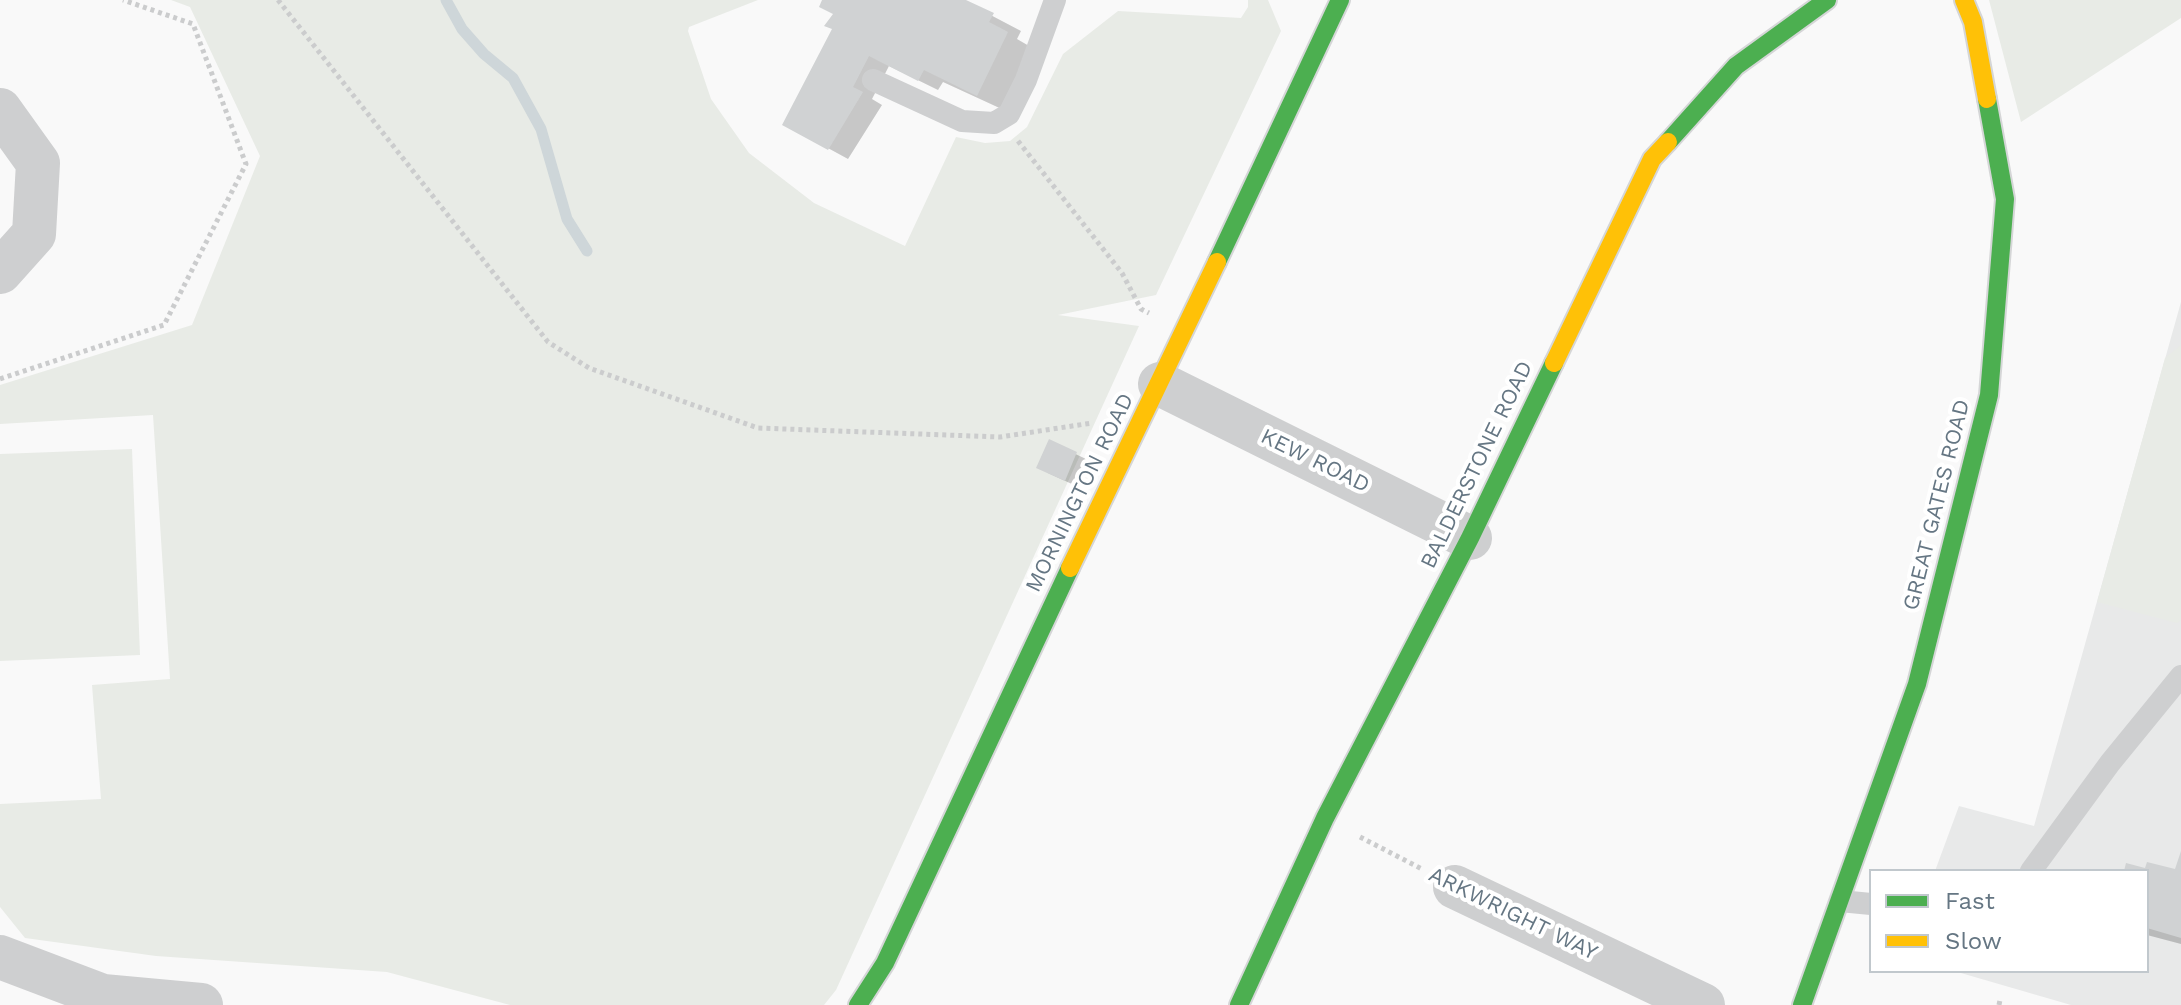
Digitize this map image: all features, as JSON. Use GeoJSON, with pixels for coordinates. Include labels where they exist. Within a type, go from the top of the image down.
{"type":"FeatureCollection","features":[{"type":"Feature","properties":{"kind":"street","name":"MORNINGTON ROAD"},"geometry":{"type":"LineString","coordinates":[[858,1005],[885,963],[1340,0]]}},
{"type":"Feature","properties":{"kind":"street","name":"BALDERSTONE ROAD"},"geometry":{"type":"LineString","coordinates":[[1239,1005],[1325,818],[1470,538],[1652,159],[1736,66],[1827,0]]}},
{"type":"Feature","properties":{"kind":"street","name":"GREAT GATES ROAD"},"geometry":{"type":"LineString","coordinates":[[1802,1005],[1917,684],[1989,395],[2005,199],[1973,22],[1964,0]]}},
{"type":"Feature","properties":{"kind":"street"},"geometry":{"type":"LineString","coordinates":[[0,110],[38,163],[34,234],[0,272]]}},
{"type":"Feature","properties":{"kind":"street","name":"KEW ROAD"},"geometry":{"type":"LineString","coordinates":[[1150,400],[1470,538]]}},
{"type":"Feature","properties":{"kind":"street","name":"ARKWRIGHT WAY"},"geometry":{"type":"LineString","coordinates":[[1455,887],[1703,1005]]}},
{"type":"Feature","properties":{"kind":"street"},"geometry":{"type":"LineString","coordinates":[[0,957],[103,996],[201,1005]]}},
{"type":"Feature","properties":{"kind":"lane"},"geometry":{"type":"LineString","coordinates":[[873,80],[962,121],[994,123],[1009,114],[1026,80],[1055,0]]}},
{"type":"Feature","properties":{"kind":"lane"},"geometry":{"type":"LineString","coordinates":[[2032,869],[2110,763],[2181,676]]}},
{"type":"Feature","properties":{"kind":"lane"},"geometry":{"type":"LineString","coordinates":[[1840,901],[1869,904]]}},
{"type":"Feature","properties":{"kind":"path"},"geometry":{"type":"LineString","coordinates":[[0,379],[164,325],[246,164],[193,24],[123,0]]}},
{"type":"Feature","properties":{"kind":"path"},"geometry":{"type":"LineString","coordinates":[[278,0],[548,342],[589,368],[758,428],[1000,437],[1150,400]]}},
{"type":"Feature","properties":{"kind":"path"},"geometry":{"type":"LineString","coordinates":[[1009,114],[1018,143],[1122,273],[1141,309],[1187,329]]}},
{"type":"Feature","properties":{"kind":"path","name":"ARKWRIGHT WAY"},"geometry":{"type":"LineString","coordinates":[[1325,818],[1455,887]]}},
{"type":"Feature","properties":{"kind":"shaded area"},"geometry":{"type":"Polygon","coordinates":[[[171,0],[758,0],[689,27],[711,99],[749,153],[814,203],[905,246],[956,137],[985,143],[1010,141],[1027,127],[1063,54],[1118,11],[1241,18],[1248,7],[1248,0],[1268,0],[1281,31],[1156,295],[1058,315],[1139,326],[836,990],[824,1005],[510,1005],[387,972],[156,956],[25,938],[0,907],[0,804],[101,799],[92,685],[170,679],[153,415],[0,424],[0,385],[192,325],[260,156],[190,7],[171,0]]]}},
{"type":"Feature","properties":{"kind":"shaded area"},"geometry":{"type":"Polygon","coordinates":[[[1989,0],[2181,0],[2181,18],[2021,122],[1989,0]]]}},
{"type":"Feature","properties":{"kind":"shaded area"},"geometry":{"type":"Polygon","coordinates":[[[2181,302],[2181,1005],[2071,1005],[1961,973],[2149,973],[2149,869],[1936,869],[1959,806],[2034,826],[2181,302]]]}},
{"type":"Feature","properties":{"kind":"shaded area"},"geometry":{"type":"Polygon","coordinates":[[[2181,345],[2181,620],[2177,623],[2097,602],[2165,358],[2181,345]]]}},
{"type":"Feature","properties":{"kind":"shaded area"},"geometry":{"type":"Polygon","coordinates":[[[132,449],[140,655],[0,661],[0,454],[132,449]]]}},
{"type":"Feature","properties":{"kind":"building"},"geometry":{"type":"Polygon","coordinates":[[[822,0],[966,0],[994,13],[989,22],[1008,32],[977,96],[924,70],[918,81],[869,56],[853,87],[863,92],[828,150],[782,125],[832,29],[824,26],[833,14],[819,7],[822,0]]]}},
{"type":"Feature","properties":{"kind":"building"},"geometry":{"type":"Polygon","coordinates":[[[1049,439],[1077,452],[1065,481],[1036,468],[1049,439]]]}},
{"type":"Feature","properties":{"kind":"building"},"geometry":{"type":"Polygon","coordinates":[[[2181,851],[2181,938],[2149,929],[2149,869],[2124,869],[2126,863],[2145,868],[2147,862],[2175,869],[2181,851]]]}},
{"type":"Feature","properties":{"kind":"waterway"},"geometry":{"type":"LineString","coordinates":[[446,0],[462,29],[484,54],[513,78],[541,129],[567,219],[587,251]]}},
{"type":"Feature","properties":{"kind":"traffic: fast"},"geometry":{"type":"LineString","coordinates":[[1217,262],[1340,0]]}},
{"type":"Feature","properties":{"kind":"traffic: fast"},"geometry":{"type":"LineString","coordinates":[[1668,142],[1736,66],[1827,0]]}},
{"type":"Feature","properties":{"kind":"traffic: fast"},"geometry":{"type":"LineString","coordinates":[[1802,1005],[1917,684],[1989,395],[2005,199],[1987,99]]}},
{"type":"Feature","properties":{"kind":"traffic: fast"},"geometry":{"type":"LineString","coordinates":[[1239,1005],[1325,818],[1470,538],[1554,363]]}},
{"type":"Feature","properties":{"kind":"traffic: fast"},"geometry":{"type":"LineString","coordinates":[[858,1005],[885,963],[1070,568]]}},
{"type":"Feature","properties":{"kind":"traffic: slow"},"geometry":{"type":"LineString","coordinates":[[1964,0],[1973,22],[1987,99]]}},
{"type":"Feature","properties":{"kind":"traffic: slow"},"geometry":{"type":"LineString","coordinates":[[1554,363],[1652,159],[1668,142]]}},
{"type":"Feature","properties":{"kind":"traffic: slow"},"geometry":{"type":"LineString","coordinates":[[1070,568],[1217,262]]}}]}
